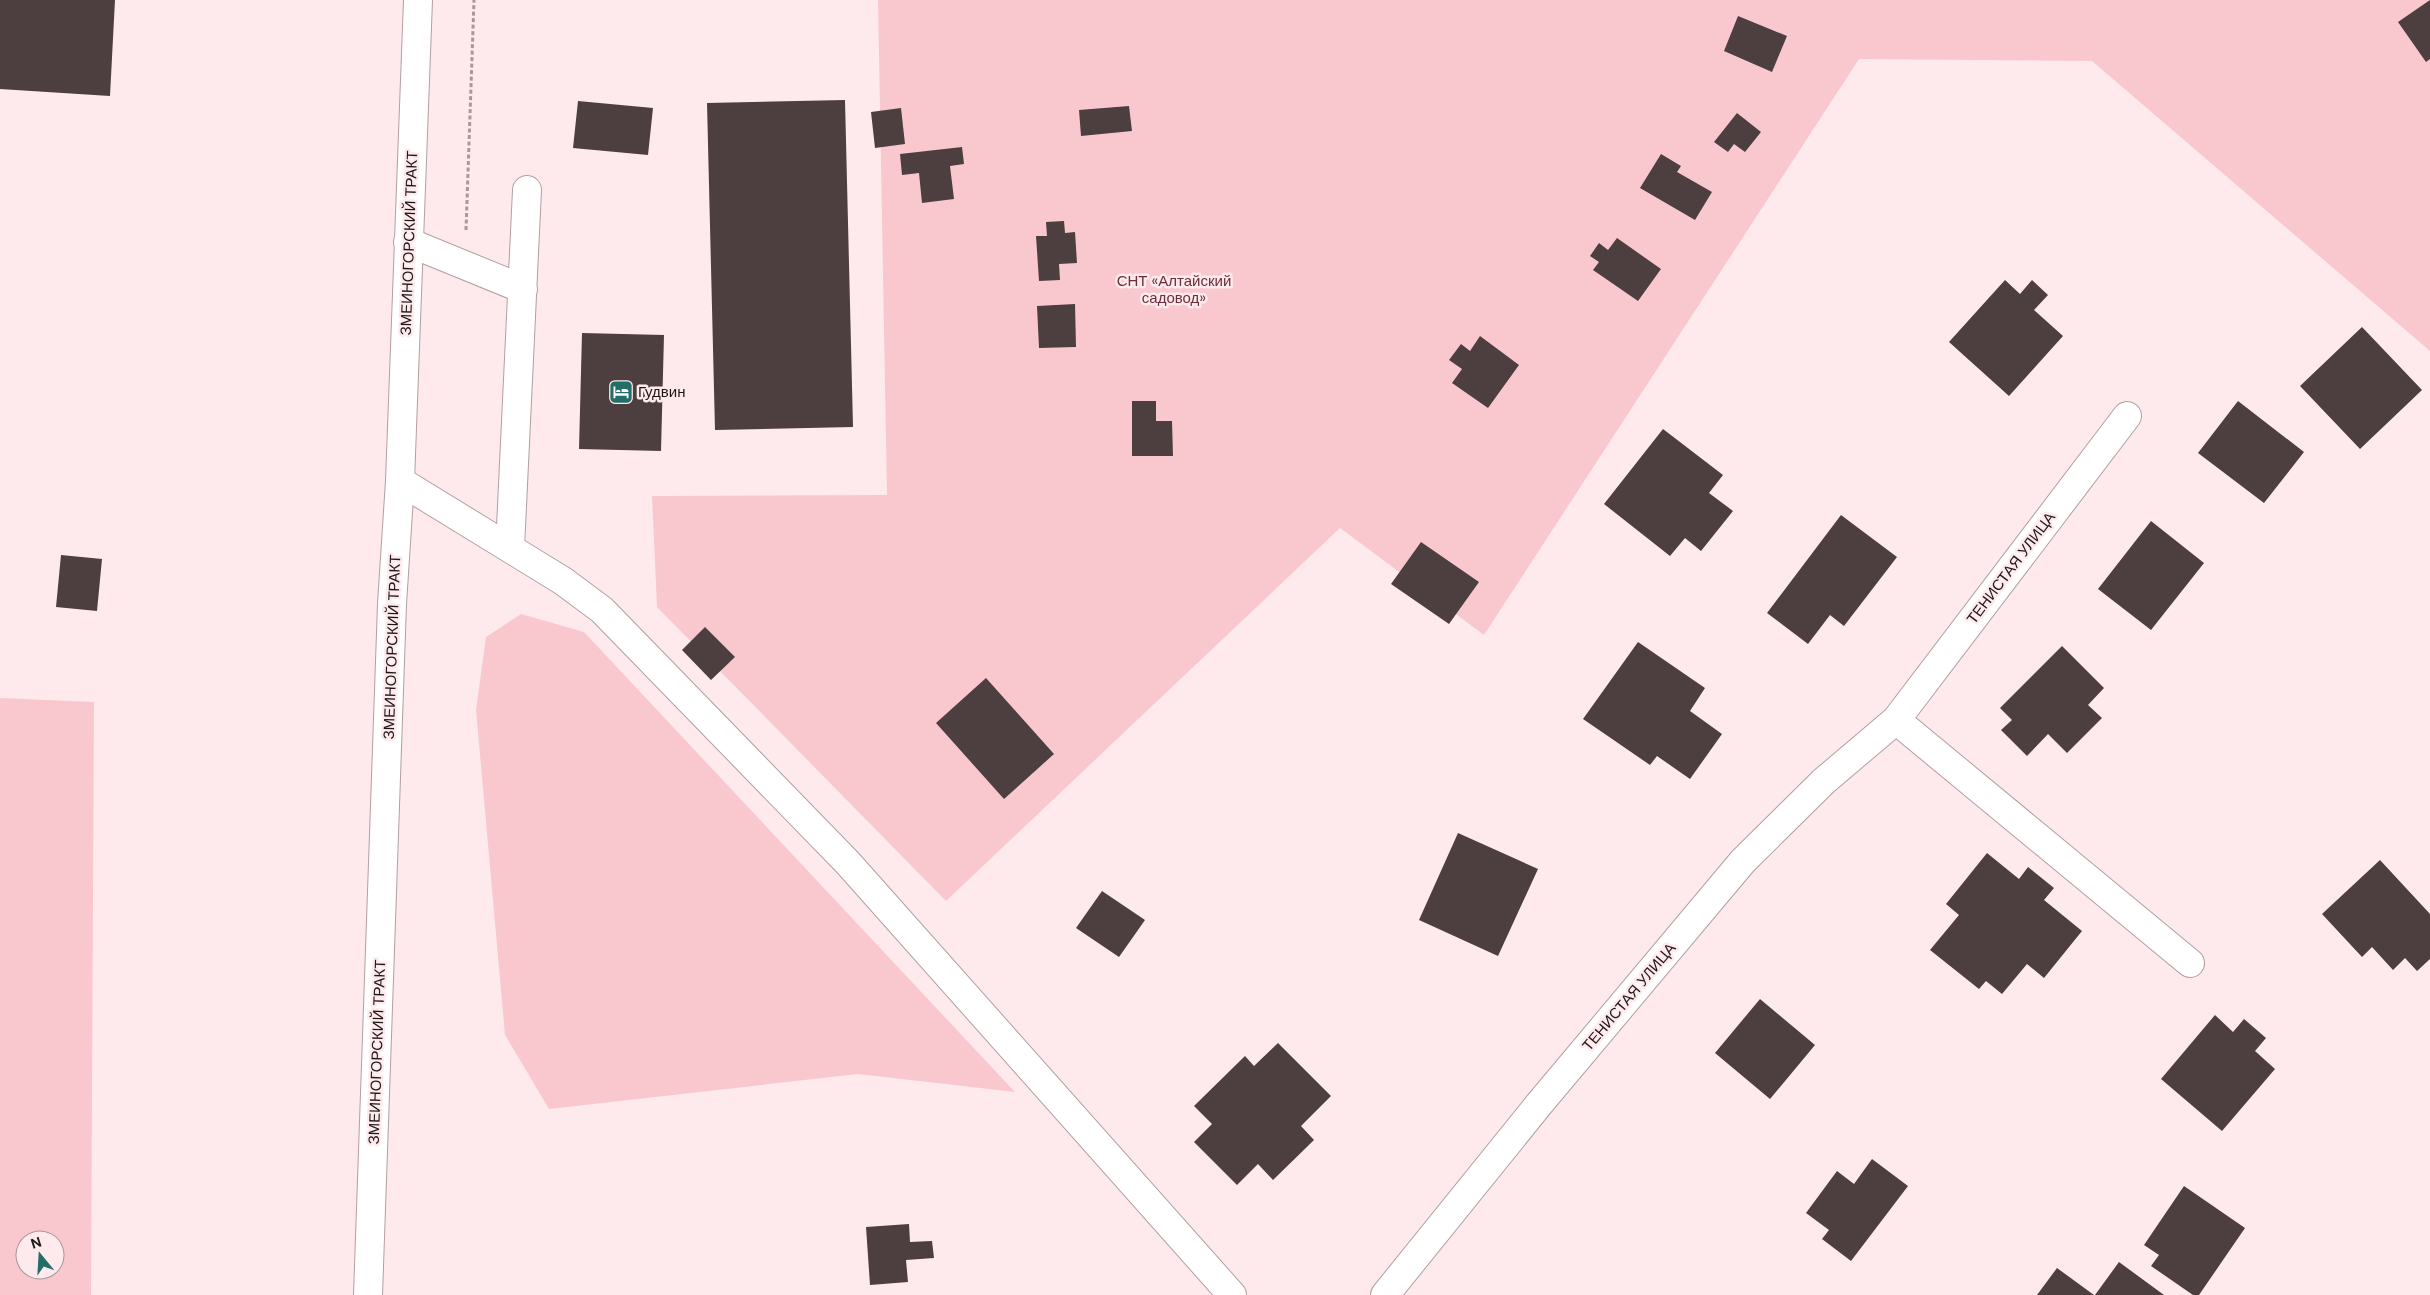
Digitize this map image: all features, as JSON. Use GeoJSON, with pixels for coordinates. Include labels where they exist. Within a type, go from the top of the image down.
{"type":"FeatureCollection","features":[{"type":"Feature","properties":{"kind":"main road","name":"ЗМЕИНОГОРСКИЙ ТРАКТ"},"geometry":{"type":"LineString","coordinates":[[368,1295],[392,604],[400,481],[418,0]]}},
{"type":"Feature","properties":{"kind":"main road"},"geometry":{"type":"LineString","coordinates":[[510,548],[527,190]]}},
{"type":"Feature","properties":{"kind":"main road"},"geometry":{"type":"LineString","coordinates":[[408,242],[523,289]]}},
{"type":"Feature","properties":{"kind":"main road","name":"ТЕНИСТАЯ УЛИЦА"},"geometry":{"type":"LineString","coordinates":[[1385,1295],[1547,1095],[1742,861],[1824,781],[1896,720],[2127,416]]}},
{"type":"Feature","properties":{"kind":"main road"},"geometry":{"type":"LineString","coordinates":[[400,481],[564,581],[602,610],[834,849],[1232,1295]]}},
{"type":"Feature","properties":{"kind":"main road"},"geometry":{"type":"LineString","coordinates":[[1896,720],[2190,963]]}},
{"type":"Feature","properties":{"kind":"path"},"geometry":{"type":"LineString","coordinates":[[465,265],[474,0]]}},
{"type":"Feature","properties":{"kind":"green space","name":"СНТ «Алтайский садовод»"},"geometry":{"type":"Polygon","coordinates":[[[878,0],[2430,0],[2430,351],[2092,61],[1859,59],[1484,635],[1340,528],[946,901],[657,607],[652,496],[887,495],[878,0]]]}},
{"type":"Feature","properties":{"kind":"green space"},"geometry":{"type":"Polygon","coordinates":[[[521,614],[584,632],[1015,1092],[858,1074],[549,1109],[505,1035],[476,710],[486,637],[521,614]]]}},
{"type":"Feature","properties":{"kind":"green space"},"geometry":{"type":"Polygon","coordinates":[[[0,698],[94,702],[91,1295],[0,1295],[0,698]]]}},
{"type":"Feature","properties":{"kind":"building"},"geometry":{"type":"Polygon","coordinates":[[[0,0],[115,0],[110,96],[0,89],[0,0]]]}},
{"type":"Feature","properties":{"kind":"building"},"geometry":{"type":"Polygon","coordinates":[[[2430,0],[2430,59],[2426,62],[2398,22],[2430,0]]]}},
{"type":"Feature","properties":{"kind":"building"},"geometry":{"type":"Polygon","coordinates":[[[1738,16],[1787,36],[1772,72],[1724,51],[1738,16]]]}},
{"type":"Feature","properties":{"kind":"building"},"geometry":{"type":"Polygon","coordinates":[[[845,100],[853,427],[715,430],[707,103],[845,100]]]}},
{"type":"Feature","properties":{"kind":"building"},"geometry":{"type":"Polygon","coordinates":[[[578,101],[653,108],[648,155],[573,148],[578,101]]]}},
{"type":"Feature","properties":{"kind":"building"},"geometry":{"type":"Polygon","coordinates":[[[1129,106],[1132,131],[1081,136],[1079,110],[1129,106]]]}},
{"type":"Feature","properties":{"kind":"building"},"geometry":{"type":"Polygon","coordinates":[[[901,108],[905,144],[875,148],[871,112],[901,108]]]}},
{"type":"Feature","properties":{"kind":"building"},"geometry":{"type":"Polygon","coordinates":[[[1737,113],[1761,132],[1745,152],[1734,144],[1728,152],[1714,142],[1737,113]]]}},
{"type":"Feature","properties":{"kind":"building"},"geometry":{"type":"Polygon","coordinates":[[[962,147],[964,164],[950,166],[954,199],[922,203],[919,173],[902,175],[900,154],[962,147]]]}},
{"type":"Feature","properties":{"kind":"building"},"geometry":{"type":"Polygon","coordinates":[[[1661,154],[1681,166],[1677,172],[1712,192],[1695,220],[1640,188],[1661,154]]]}},
{"type":"Feature","properties":{"kind":"building"},"geometry":{"type":"Polygon","coordinates":[[[1064,221],[1065,233],[1075,232],[1077,263],[1059,264],[1060,280],[1039,281],[1036,236],[1047,236],[1046,222],[1064,221]]]}},
{"type":"Feature","properties":{"kind":"building"},"geometry":{"type":"Polygon","coordinates":[[[1617,238],[1661,269],[1638,301],[1593,270],[1599,262],[1590,256],[1599,243],[1608,250],[1617,238]]]}},
{"type":"Feature","properties":{"kind":"building"},"geometry":{"type":"Polygon","coordinates":[[[2005,280],[2020,294],[2032,280],[2048,295],[2034,310],[2063,336],[2009,396],[1949,342],[2005,280]]]}},
{"type":"Feature","properties":{"kind":"building"},"geometry":{"type":"Polygon","coordinates":[[[1075,304],[1076,347],[1039,348],[1037,306],[1075,304]]]}},
{"type":"Feature","properties":{"kind":"building"},"geometry":{"type":"Polygon","coordinates":[[[2362,327],[2422,390],[2360,449],[2300,386],[2362,327]]]}},
{"type":"Feature","properties":{"kind":"building","name":"Гудвин"},"geometry":{"type":"Polygon","coordinates":[[[582,333],[664,335],[661,451],[579,449],[582,333]]]}},
{"type":"Feature","properties":{"kind":"building"},"geometry":{"type":"Polygon","coordinates":[[[1480,336],[1519,365],[1488,408],[1452,383],[1462,369],[1449,360],[1461,344],[1470,351],[1480,336]]]}},
{"type":"Feature","properties":{"kind":"building"},"geometry":{"type":"Polygon","coordinates":[[[1132,401],[1156,401],[1156,421],[1172,421],[1173,456],[1132,456],[1132,401]]]}},
{"type":"Feature","properties":{"kind":"building"},"geometry":{"type":"Polygon","coordinates":[[[2238,401],[2304,452],[2264,503],[2198,453],[2238,401]]]}},
{"type":"Feature","properties":{"kind":"building"},"geometry":{"type":"Polygon","coordinates":[[[1663,429],[1723,475],[1709,493],[1733,511],[1701,551],[1685,538],[1670,556],[1604,504],[1663,429]]]}},
{"type":"Feature","properties":{"kind":"building"},"geometry":{"type":"Polygon","coordinates":[[[1841,515],[1897,557],[1844,626],[1830,615],[1808,644],[1767,613],[1841,515]]]}},
{"type":"Feature","properties":{"kind":"building"},"geometry":{"type":"Polygon","coordinates":[[[2151,521],[2204,563],[2151,630],[2098,589],[2151,521]]]}},
{"type":"Feature","properties":{"kind":"building"},"geometry":{"type":"Polygon","coordinates":[[[1421,542],[1479,582],[1449,624],[1391,584],[1421,542]]]}},
{"type":"Feature","properties":{"kind":"building"},"geometry":{"type":"Polygon","coordinates":[[[61,555],[102,559],[97,611],[56,607],[61,555]]]}},
{"type":"Feature","properties":{"kind":"building"},"geometry":{"type":"Polygon","coordinates":[[[705,627],[735,657],[711,680],[682,650],[705,627]]]}},
{"type":"Feature","properties":{"kind":"building"},"geometry":{"type":"Polygon","coordinates":[[[1638,642],[1705,688],[1690,711],[1722,734],[1690,779],[1657,756],[1650,765],[1583,719],[1638,642]]]}},
{"type":"Feature","properties":{"kind":"building"},"geometry":{"type":"Polygon","coordinates":[[[2062,646],[2104,688],[2088,705],[2102,718],[2067,753],[2048,734],[2027,756],[2001,730],[2012,720],[2000,708],[2062,646]]]}},
{"type":"Feature","properties":{"kind":"building"},"geometry":{"type":"Polygon","coordinates":[[[986,678],[1054,754],[1004,799],[936,723],[986,678]]]}},
{"type":"Feature","properties":{"kind":"building"},"geometry":{"type":"Polygon","coordinates":[[[1458,833],[1538,869],[1498,956],[1419,920],[1458,833]]]}},
{"type":"Feature","properties":{"kind":"building"},"geometry":{"type":"Polygon","coordinates":[[[1987,853],[2019,879],[2028,867],[2054,888],[2044,900],[2082,931],[2044,978],[2027,964],[2002,994],[1986,981],[1979,989],[1930,950],[1959,915],[1946,904],[1987,853]]]}},
{"type":"Feature","properties":{"kind":"building"},"geometry":{"type":"Polygon","coordinates":[[[2380,860],[2430,914],[2430,959],[2417,971],[2405,958],[2393,970],[2372,947],[2362,957],[2322,914],[2380,860]]]}},
{"type":"Feature","properties":{"kind":"building"},"geometry":{"type":"Polygon","coordinates":[[[1102,891],[1145,920],[1119,957],[1076,928],[1102,891]]]}},
{"type":"Feature","properties":{"kind":"building"},"geometry":{"type":"Polygon","coordinates":[[[1760,999],[1815,1045],[1770,1099],[1715,1053],[1760,999]]]}},
{"type":"Feature","properties":{"kind":"building"},"geometry":{"type":"Polygon","coordinates":[[[2215,1015],[2233,1032],[2244,1019],[2266,1038],[2255,1051],[2275,1069],[2222,1131],[2161,1079],[2215,1015]]]}},
{"type":"Feature","properties":{"kind":"building"},"geometry":{"type":"Polygon","coordinates":[[[1278,1043],[1331,1096],[1301,1126],[1314,1140],[1273,1180],[1258,1164],[1237,1185],[1194,1142],[1212,1124],[1194,1106],[1245,1056],[1254,1066],[1278,1043]]]}},
{"type":"Feature","properties":{"kind":"building"},"geometry":{"type":"Polygon","coordinates":[[[1872,1159],[1908,1186],[1851,1261],[1822,1239],[1829,1230],[1806,1213],[1837,1171],[1854,1184],[1872,1159]]]}},
{"type":"Feature","properties":{"kind":"building"},"geometry":{"type":"Polygon","coordinates":[[[2184,1186],[2245,1228],[2199,1295],[2193,1295],[2151,1266],[2159,1255],[2144,1245],[2184,1186]]]}},
{"type":"Feature","properties":{"kind":"building"},"geometry":{"type":"Polygon","coordinates":[[[909,1224],[910,1242],[932,1241],[934,1258],[906,1260],[908,1282],[870,1285],[866,1227],[909,1224]]]}},
{"type":"Feature","properties":{"kind":"building"},"geometry":{"type":"Polygon","coordinates":[[[2119,1262],[2164,1295],[2095,1295],[2119,1262]]]}},
{"type":"Feature","properties":{"kind":"building"},"geometry":{"type":"Polygon","coordinates":[[[2057,1268],[2094,1295],[2037,1295],[2057,1268]]]}},
{"type":"Feature","properties":{"kind":"place","name":"Гудвин"},"geometry":{"type":"Point","coordinates":[621,392]}}]}
